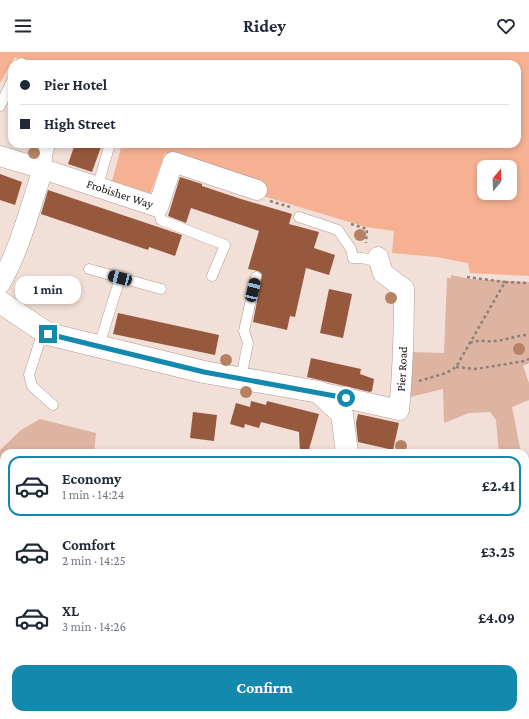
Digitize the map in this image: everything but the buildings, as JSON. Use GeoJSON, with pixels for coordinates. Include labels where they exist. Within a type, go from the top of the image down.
{"type":"FeatureCollection","features":[{"type":"Feature","properties":{"kind":"main road"},"geometry":{"type":"LineString","coordinates":[[0,302],[48,334],[204,372],[319,392],[342,414],[346,449]]}},
{"type":"Feature","properties":{"kind":"street"},"geometry":{"type":"LineString","coordinates":[[0,284],[13,259],[43,169],[47,148]]}},
{"type":"Feature","properties":{"kind":"street","name":"Frobisher Way"},"geometry":{"type":"LineString","coordinates":[[0,156],[158,208],[173,162],[257,190]]}},
{"type":"Feature","properties":{"kind":"street","name":"Pier Road"},"geometry":{"type":"LineString","coordinates":[[319,392],[399,410],[404,289],[383,273],[379,260]]}},
{"type":"Feature","properties":{"kind":"lane"},"geometry":{"type":"LineString","coordinates":[[0,106],[8,89]]}},
{"type":"Feature","properties":{"kind":"lane"},"geometry":{"type":"LineString","coordinates":[[98,188],[109,148]]}},
{"type":"Feature","properties":{"kind":"lane"},"geometry":{"type":"LineString","coordinates":[[158,208],[161,220],[225,245],[212,276]]}},
{"type":"Feature","properties":{"kind":"lane"},"geometry":{"type":"LineString","coordinates":[[299,217],[338,230],[351,249],[354,258],[379,260]]}},
{"type":"Feature","properties":{"kind":"lane"},"geometry":{"type":"LineString","coordinates":[[90,269],[161,289]]}},
{"type":"Feature","properties":{"kind":"lane"},"geometry":{"type":"LineString","coordinates":[[241,378],[248,344],[244,331],[256,277]]}},
{"type":"Feature","properties":{"kind":"lane"},"geometry":{"type":"LineString","coordinates":[[100,346],[120,278]]}},
{"type":"Feature","properties":{"kind":"lane"},"geometry":{"type":"LineString","coordinates":[[43,331],[29,375],[32,386],[53,405]]}},
{"type":"Feature","properties":{"kind":"path"},"geometry":{"type":"LineString","coordinates":[[467,277],[505,282],[529,283]]}},
{"type":"Feature","properties":{"kind":"path"},"geometry":{"type":"LineString","coordinates":[[415,382],[446,373],[456,367],[505,282]]}},
{"type":"Feature","properties":{"kind":"path"},"geometry":{"type":"LineString","coordinates":[[470,343],[475,341],[494,342],[522,335],[529,335]]}},
{"type":"Feature","properties":{"kind":"path"},"geometry":{"type":"LineString","coordinates":[[456,367],[476,369],[529,359]]}},
{"type":"Feature","properties":{"kind":"shaded area"},"geometry":{"type":"Polygon","coordinates":[[[0,52],[529,52],[529,276],[470,273],[468,263],[436,257],[392,253],[394,231],[366,227],[263,196],[264,187],[165,153],[150,193],[112,181],[121,148],[521,148],[521,60],[24,60],[15,57],[13,60],[8,60],[8,69],[0,83],[0,52]]]}},
{"type":"Feature","properties":{"kind":"shaded area"},"geometry":{"type":"Polygon","coordinates":[[[451,275],[470,279],[529,282],[529,363],[523,366],[529,383],[529,400],[512,407],[520,449],[499,449],[496,420],[490,412],[469,413],[444,423],[443,389],[406,398],[409,352],[444,353],[447,278],[451,278],[451,275]]]}},
{"type":"Feature","properties":{"kind":"shaded area"},"geometry":{"type":"Polygon","coordinates":[[[40,419],[96,433],[94,449],[1,449],[21,430],[40,419]]]}},
{"type":"Feature","properties":{"kind":"route"},"geometry":{"type":"LineString","coordinates":[[48,334],[204,372],[346,398]]}}]}
